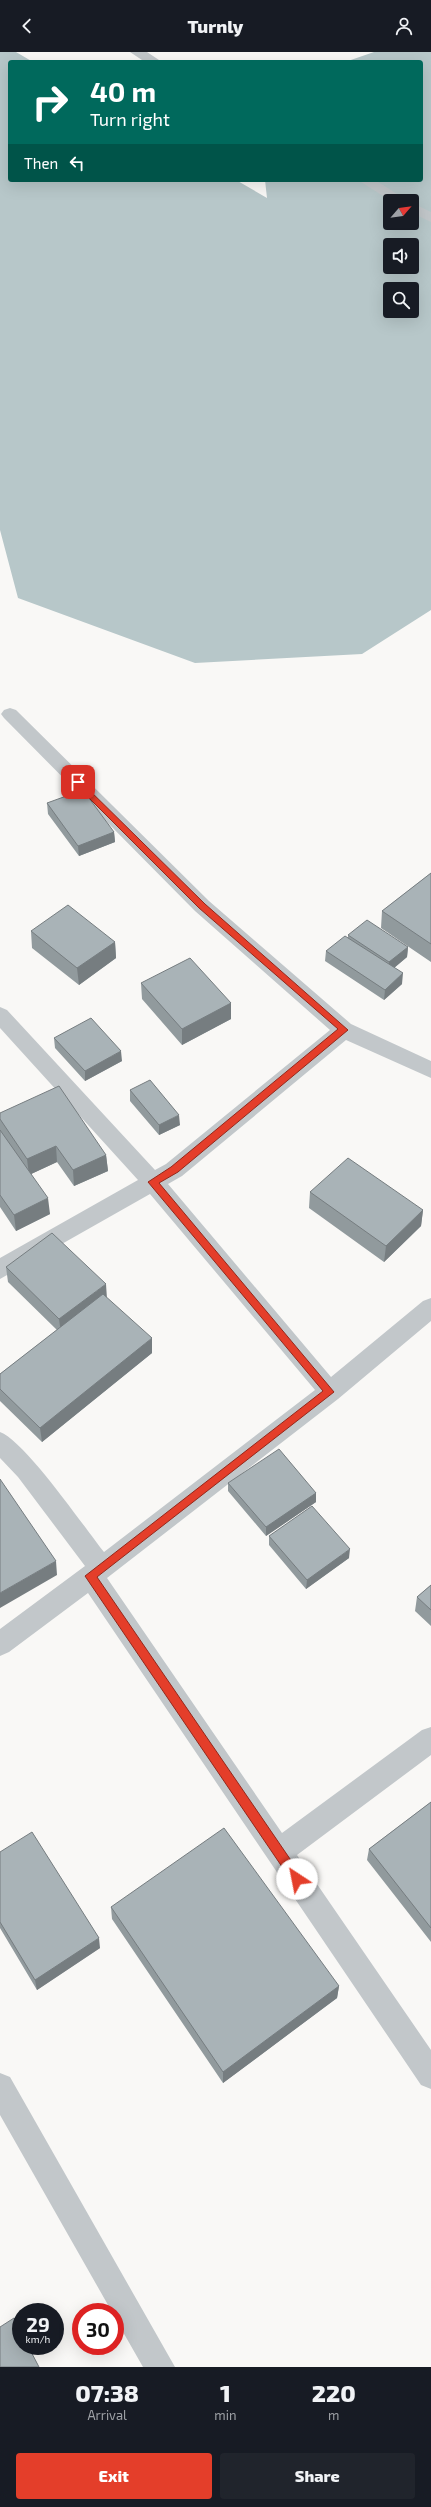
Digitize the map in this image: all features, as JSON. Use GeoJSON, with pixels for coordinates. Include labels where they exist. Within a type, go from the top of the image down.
{"type":"FeatureCollection","features":[{"type":"Feature","properties":{"kind":"street"},"geometry":{"type":"LineString","coordinates":[[137,52],[151,60]]}},
{"type":"Feature","properties":{"kind":"street"},"geometry":{"type":"LineString","coordinates":[[369,182],[390,194]]}},
{"type":"Feature","properties":{"kind":"street"},"geometry":{"type":"LineString","coordinates":[[419,211],[431,218]]}},
{"type":"Feature","properties":{"kind":"street"},"geometry":{"type":"LineString","coordinates":[[10,714],[202,906],[344,1030],[427,1061]]}},
{"type":"Feature","properties":{"kind":"street"},"geometry":{"type":"LineString","coordinates":[[0,1015],[153,1182],[330,1392]]}},
{"type":"Feature","properties":{"kind":"street"},"geometry":{"type":"LineString","coordinates":[[0,1270],[23,1255],[174,1170],[344,1030]]}},
{"type":"Feature","properties":{"kind":"street"},"geometry":{"type":"LineString","coordinates":[[0,1644],[330,1392],[431,1308]]}},
{"type":"Feature","properties":{"kind":"street"},"geometry":{"type":"LineString","coordinates":[[0,1442],[26,1470],[96,1572],[279,1852],[431,2075]]}},
{"type":"Feature","properties":{"kind":"street"},"geometry":{"type":"LineString","coordinates":[[279,1852],[431,1739]]}},
{"type":"Feature","properties":{"kind":"street"},"geometry":{"type":"LineString","coordinates":[[0,2087],[160,2367]]}},
{"type":"Feature","properties":{"kind":"shaded area"},"geometry":{"type":"Polygon","coordinates":[[[0,52],[16,52],[30,60],[8,60],[8,182],[239,182],[267,198],[265,182],[423,182],[423,60],[351,60],[374,52],[431,52],[431,610],[362,654],[195,663],[18,598],[0,530],[0,52]]]}},
{"type":"Feature","properties":{"kind":"building"},"geometry":{"type":"Polygon","coordinates":[[[83,790],[114,832],[78,846],[47,803],[83,790]]]}},
{"type":"Feature","properties":{"kind":"building"},"geometry":{"type":"Polygon","coordinates":[[[431,873],[431,944],[382,911],[431,873]]]}},
{"type":"Feature","properties":{"kind":"building"},"geometry":{"type":"Polygon","coordinates":[[[68,905],[115,942],[77,968],[31,931],[68,905]]]}},
{"type":"Feature","properties":{"kind":"building"},"geometry":{"type":"Polygon","coordinates":[[[367,920],[408,947],[389,962],[348,935],[367,920]]]}},
{"type":"Feature","properties":{"kind":"building"},"geometry":{"type":"Polygon","coordinates":[[[345,936],[403,973],[385,990],[326,951],[345,936]]]}},
{"type":"Feature","properties":{"kind":"building"},"geometry":{"type":"Polygon","coordinates":[[[190,958],[231,1003],[182,1029],[141,983],[190,958]]]}},
{"type":"Feature","properties":{"kind":"building"},"geometry":{"type":"Polygon","coordinates":[[[91,1018],[121,1051],[85,1071],[54,1038],[91,1018]]]}},
{"type":"Feature","properties":{"kind":"building"},"geometry":{"type":"Polygon","coordinates":[[[150,1080],[179,1115],[159,1125],[130,1090],[150,1080]]]}},
{"type":"Feature","properties":{"kind":"building"},"geometry":{"type":"Polygon","coordinates":[[[59,1086],[106,1155],[73,1170],[56,1146],[27,1159],[0,1119],[0,1113],[59,1086]]]}},
{"type":"Feature","properties":{"kind":"building"},"geometry":{"type":"Polygon","coordinates":[[[0,1130],[48,1198],[14,1215],[0,1195],[0,1130]]]}},
{"type":"Feature","properties":{"kind":"building"},"geometry":{"type":"Polygon","coordinates":[[[348,1158],[423,1210],[386,1246],[310,1192],[348,1158]]]}},
{"type":"Feature","properties":{"kind":"building"},"geometry":{"type":"Polygon","coordinates":[[[52,1233],[106,1284],[59,1319],[6,1267],[52,1233]]]}},
{"type":"Feature","properties":{"kind":"building"},"geometry":{"type":"Polygon","coordinates":[[[103,1294],[152,1338],[40,1428],[0,1389],[0,1374],[103,1294]]]}},
{"type":"Feature","properties":{"kind":"building"},"geometry":{"type":"Polygon","coordinates":[[[279,1449],[316,1493],[266,1527],[228,1483],[279,1449]]]}},
{"type":"Feature","properties":{"kind":"building"},"geometry":{"type":"Polygon","coordinates":[[[0,1479],[56,1561],[0,1593],[0,1479]]]}},
{"type":"Feature","properties":{"kind":"building"},"geometry":{"type":"Polygon","coordinates":[[[312,1506],[350,1549],[307,1580],[269,1536],[312,1506]]]}},
{"type":"Feature","properties":{"kind":"building"},"geometry":{"type":"Polygon","coordinates":[[[431,1585],[431,1610],[417,1597],[431,1585]]]}},
{"type":"Feature","properties":{"kind":"building"},"geometry":{"type":"Polygon","coordinates":[[[431,1802],[431,1928],[369,1849],[431,1802]]]}},
{"type":"Feature","properties":{"kind":"building"},"geometry":{"type":"Polygon","coordinates":[[[224,1828],[339,1986],[223,2072],[111,1907],[224,1828]]]}},
{"type":"Feature","properties":{"kind":"building"},"geometry":{"type":"Polygon","coordinates":[[[32,1832],[99,1938],[35,1980],[0,1922],[0,1852],[32,1832]]]}},
{"type":"Feature","properties":{"kind":"building"},"geometry":{"type":"Polygon","coordinates":[[[12,2319],[12,2355],[33,2355],[39,2367],[0,2367],[0,2327],[12,2319]]]}},
{"type":"Feature","properties":{"kind":"route"},"geometry":{"type":"LineString","coordinates":[[78,782],[202,906],[344,1030],[174,1170],[153,1182],[330,1392],[91,1576],[297,1879]]}}]}
